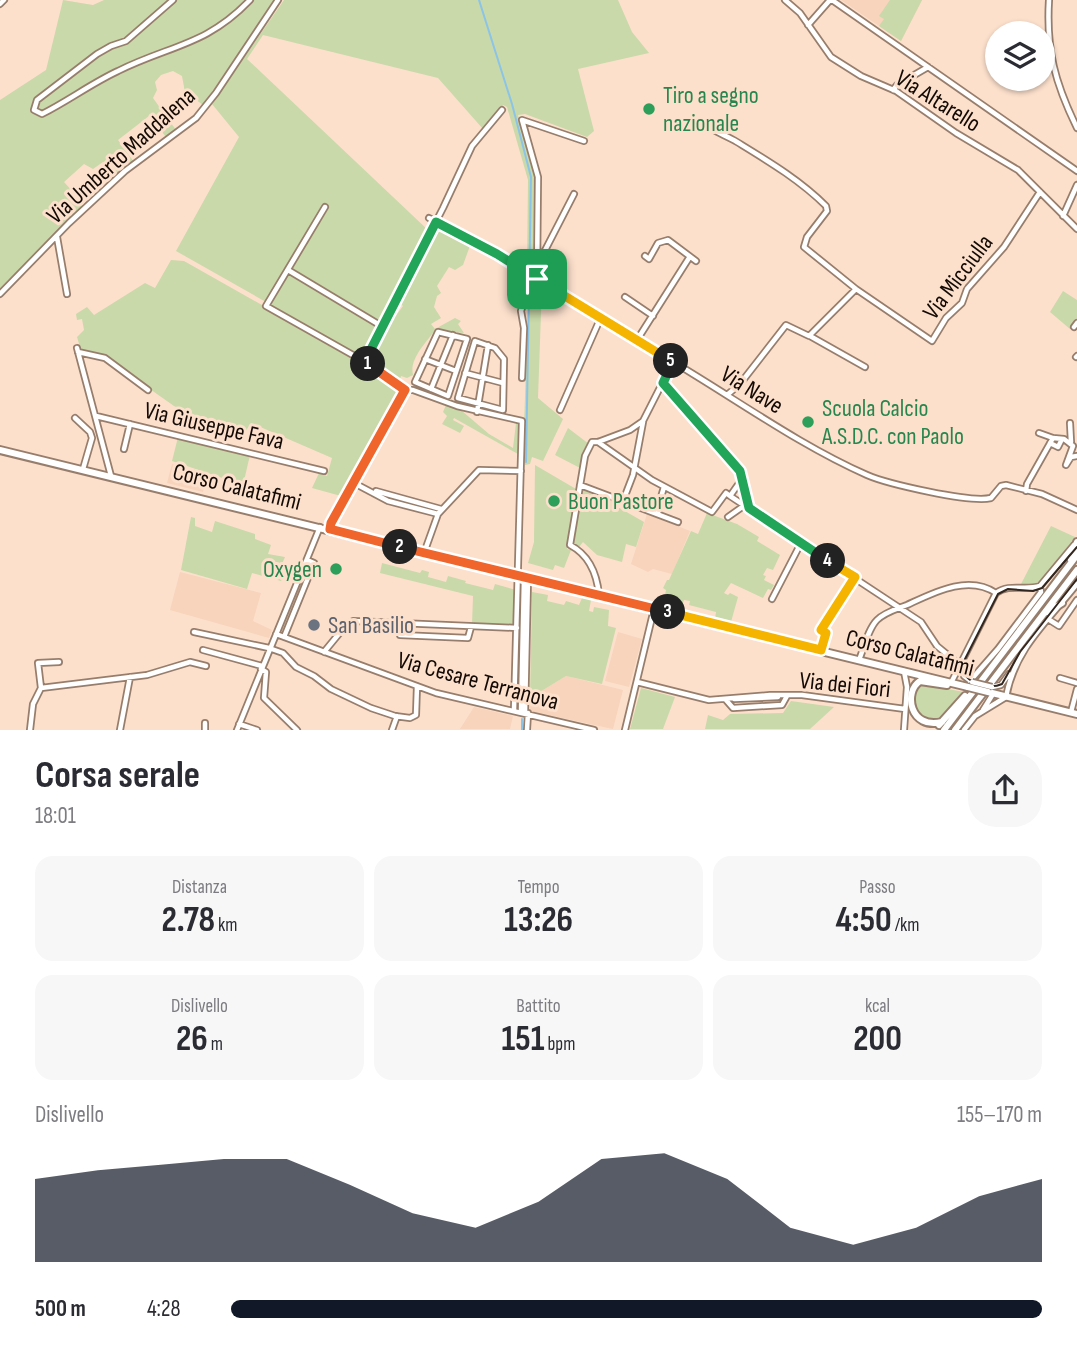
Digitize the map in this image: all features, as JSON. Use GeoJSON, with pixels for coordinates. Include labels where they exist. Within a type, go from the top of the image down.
{"type":"FeatureCollection","features":[{"type":"Feature","properties":{"kind":"main road","name":"Corso Calatafimi"},"geometry":{"type":"LineString","coordinates":[[0,450],[951,683],[970,683],[1006,696],[1074,713]]}},
{"type":"Feature","properties":{"kind":"main road"},"geometry":{"type":"LineString","coordinates":[[1069,566],[1077,542]]}},
{"type":"Feature","properties":{"kind":"main road"},"geometry":{"type":"LineString","coordinates":[[944,730],[1077,555]]}},
{"type":"Feature","properties":{"kind":"main road"},"geometry":{"type":"LineString","coordinates":[[955,730],[989,691],[1077,570]]}},
{"type":"Feature","properties":{"kind":"main road"},"geometry":{"type":"LineString","coordinates":[[1045,617],[1062,603]]}},
{"type":"Feature","properties":{"kind":"main road"},"geometry":{"type":"LineString","coordinates":[[936,730],[988,672]]}},
{"type":"Feature","properties":{"kind":"main road"},"geometry":{"type":"LineString","coordinates":[[942,722],[931,728],[925,728],[915,722],[911,712],[914,685],[920,681],[970,683]]}},
{"type":"Feature","properties":{"kind":"street"},"geometry":{"type":"LineString","coordinates":[[0,4],[4,0]]}},
{"type":"Feature","properties":{"kind":"street"},"geometry":{"type":"LineString","coordinates":[[173,0],[126,41],[97,54],[37,100],[34,110],[42,114],[118,71],[195,41],[234,16],[250,0]]}},
{"type":"Feature","properties":{"kind":"street","name":"Via Umberto Maddalena"},"geometry":{"type":"LineString","coordinates":[[0,294],[125,171],[203,111],[278,0]]}},
{"type":"Feature","properties":{"kind":"street","name":"Via Altarello"},"geometry":{"type":"LineString","coordinates":[[785,0],[800,13],[831,57],[861,76],[893,90],[1018,170],[1077,229]]}},
{"type":"Feature","properties":{"kind":"street"},"geometry":{"type":"LineString","coordinates":[[808,25],[831,0],[1077,171]]}},
{"type":"Feature","properties":{"kind":"street"},"geometry":{"type":"LineString","coordinates":[[1049,0],[1050,53],[1058,83],[1077,128]]}},
{"type":"Feature","properties":{"kind":"street"},"geometry":{"type":"LineString","coordinates":[[893,90],[928,67]]}},
{"type":"Feature","properties":{"kind":"street"},"geometry":{"type":"LineString","coordinates":[[368,363],[366,359],[477,137],[502,110]]}},
{"type":"Feature","properties":{"kind":"street"},"geometry":{"type":"LineString","coordinates":[[535,278],[538,177],[522,120],[584,141]]}},
{"type":"Feature","properties":{"kind":"street","name":"Via Micciulla"},"geometry":{"type":"LineString","coordinates":[[704,123],[778,167],[826,206],[827,211],[807,237],[804,247],[856,289],[932,341],[946,318],[962,303],[974,281],[1004,247],[1040,192]]}},
{"type":"Feature","properties":{"kind":"street"},"geometry":{"type":"LineString","coordinates":[[1063,216],[1077,185]]}},
{"type":"Feature","properties":{"kind":"street"},"geometry":{"type":"LineString","coordinates":[[537,265],[574,194]]}},
{"type":"Feature","properties":{"kind":"street"},"geometry":{"type":"LineString","coordinates":[[324,207],[266,306],[368,363],[405,390],[477,412],[520,420],[524,577],[522,712]]}},
{"type":"Feature","properties":{"kind":"street","name":"Via Nave"},"geometry":{"type":"LineString","coordinates":[[429,218],[601,317],[795,437],[874,478],[977,499],[991,498],[1004,485],[1042,494],[1077,510]]}},
{"type":"Feature","properties":{"kind":"street"},"geometry":{"type":"LineString","coordinates":[[57,236],[67,294]]}},
{"type":"Feature","properties":{"kind":"street"},"geometry":{"type":"LineString","coordinates":[[645,256],[649,259],[658,243],[666,240],[696,261]]}},
{"type":"Feature","properties":{"kind":"street"},"geometry":{"type":"LineString","coordinates":[[637,340],[689,258]]}},
{"type":"Feature","properties":{"kind":"street"},"geometry":{"type":"LineString","coordinates":[[288,270],[383,327]]}},
{"type":"Feature","properties":{"kind":"street"},"geometry":{"type":"LineString","coordinates":[[522,378],[524,328],[521,311],[525,299],[525,272]]}},
{"type":"Feature","properties":{"kind":"street"},"geometry":{"type":"LineString","coordinates":[[810,336],[856,289]]}},
{"type":"Feature","properties":{"kind":"street"},"geometry":{"type":"LineString","coordinates":[[625,297],[653,316]]}},
{"type":"Feature","properties":{"kind":"street"},"geometry":{"type":"LineString","coordinates":[[560,410],[601,317]]}},
{"type":"Feature","properties":{"kind":"street"},"geometry":{"type":"LineString","coordinates":[[727,395],[740,384],[786,325],[865,367]]}},
{"type":"Feature","properties":{"kind":"street"},"geometry":{"type":"LineString","coordinates":[[438,332],[467,339],[448,396],[415,382],[425,359],[438,332]]}},
{"type":"Feature","properties":{"kind":"street"},"geometry":{"type":"LineString","coordinates":[[426,395],[453,335]]}},
{"type":"Feature","properties":{"kind":"street"},"geometry":{"type":"LineString","coordinates":[[475,341],[488,345],[495,348],[504,359],[503,410],[458,398],[475,341]]}},
{"type":"Feature","properties":{"kind":"street"},"geometry":{"type":"LineString","coordinates":[[477,412],[488,345]]}},
{"type":"Feature","properties":{"kind":"street"},"geometry":{"type":"LineString","coordinates":[[111,476],[78,350],[105,358],[148,390]]}},
{"type":"Feature","properties":{"kind":"street"},"geometry":{"type":"LineString","coordinates":[[425,359],[456,371]]}},
{"type":"Feature","properties":{"kind":"street"},"geometry":{"type":"LineString","coordinates":[[622,501],[634,468],[643,421],[673,362]]}},
{"type":"Feature","properties":{"kind":"street"},"geometry":{"type":"LineString","coordinates":[[465,373],[503,383]]}},
{"type":"Feature","properties":{"kind":"street"},"geometry":{"type":"LineString","coordinates":[[663,383],[740,471],[747,507]]}},
{"type":"Feature","properties":{"kind":"street"},"geometry":{"type":"LineString","coordinates":[[330,529],[405,390]]}},
{"type":"Feature","properties":{"kind":"street","name":"Via Giuseppe Fava"},"geometry":{"type":"LineString","coordinates":[[96,416],[324,471]]}},
{"type":"Feature","properties":{"kind":"street"},"geometry":{"type":"LineString","coordinates":[[75,418],[90,432],[92,438],[82,469]]}},
{"type":"Feature","properties":{"kind":"street"},"geometry":{"type":"LineString","coordinates":[[599,595],[598,582],[590,565],[582,553],[570,545],[585,456],[592,442],[630,430],[643,421]]}},
{"type":"Feature","properties":{"kind":"street"},"geometry":{"type":"LineString","coordinates":[[1069,423],[1073,446],[1065,464],[1071,457],[1077,456]]}},
{"type":"Feature","properties":{"kind":"street"},"geometry":{"type":"LineString","coordinates":[[124,449],[130,424]]}},
{"type":"Feature","properties":{"kind":"street"},"geometry":{"type":"LineString","coordinates":[[1039,433],[1052,440],[1062,439],[1071,443]]}},
{"type":"Feature","properties":{"kind":"street"},"geometry":{"type":"LineString","coordinates":[[1026,491],[1027,484],[1052,440]]}},
{"type":"Feature","properties":{"kind":"street"},"geometry":{"type":"LineString","coordinates":[[598,442],[664,487],[712,512],[726,493],[921,622],[936,646],[961,662]]}},
{"type":"Feature","properties":{"kind":"street"},"geometry":{"type":"LineString","coordinates":[[424,553],[440,512],[479,471],[521,471]]}},
{"type":"Feature","properties":{"kind":"street"},"geometry":{"type":"LineString","coordinates":[[730,496],[743,478]]}},
{"type":"Feature","properties":{"kind":"street"},"geometry":{"type":"LineString","coordinates":[[354,483],[440,512]]}},
{"type":"Feature","properties":{"kind":"street"},"geometry":{"type":"LineString","coordinates":[[580,485],[678,522]]}},
{"type":"Feature","properties":{"kind":"street"},"geometry":{"type":"LineString","coordinates":[[658,514],[664,487]]}},
{"type":"Feature","properties":{"kind":"street"},"geometry":{"type":"LineString","coordinates":[[727,517],[747,507]]}},
{"type":"Feature","properties":{"kind":"street"},"geometry":{"type":"LineString","coordinates":[[257,730],[238,727],[320,527]]}},
{"type":"Feature","properties":{"kind":"street"},"geometry":{"type":"LineString","coordinates":[[951,683],[996,593],[1010,587],[1031,589],[1040,586],[1077,542]]}},
{"type":"Feature","properties":{"kind":"street"},"geometry":{"type":"LineString","coordinates":[[772,599],[801,543]]}},
{"type":"Feature","properties":{"kind":"street"},"geometry":{"type":"LineString","coordinates":[[284,637],[314,563],[307,560]]}},
{"type":"Feature","properties":{"kind":"street"},"geometry":{"type":"LineString","coordinates":[[524,577],[517,628],[522,712],[527,730]]}},
{"type":"Feature","properties":{"kind":"street"},"geometry":{"type":"LineString","coordinates":[[821,650],[826,633],[821,630],[855,577]]}},
{"type":"Feature","properties":{"kind":"street"},"geometry":{"type":"LineString","coordinates":[[859,660],[874,624],[884,615],[938,591],[957,586],[983,587],[996,593]]}},
{"type":"Feature","properties":{"kind":"street"},"geometry":{"type":"LineString","coordinates":[[961,662],[962,672],[970,683],[1041,592],[1040,586]]}},
{"type":"Feature","properties":{"kind":"street"},"geometry":{"type":"LineString","coordinates":[[1062,603],[1076,586]]}},
{"type":"Feature","properties":{"kind":"street"},"geometry":{"type":"LineString","coordinates":[[292,594],[300,597]]}},
{"type":"Feature","properties":{"kind":"street"},"geometry":{"type":"LineString","coordinates":[[983,711],[989,691],[1004,682],[1045,617],[1059,626],[1077,600]]}},
{"type":"Feature","properties":{"kind":"street"},"geometry":{"type":"LineString","coordinates":[[625,730],[654,609]]}},
{"type":"Feature","properties":{"kind":"street"},"geometry":{"type":"LineString","coordinates":[[324,652],[346,624],[353,621],[517,628]]}},
{"type":"Feature","properties":{"kind":"street"},"geometry":{"type":"LineString","coordinates":[[400,624],[400,635],[468,638],[471,627]]}},
{"type":"Feature","properties":{"kind":"street"},"geometry":{"type":"LineString","coordinates":[[194,632],[283,653],[296,667],[331,689],[371,708],[397,716],[410,718],[416,715],[418,686]]}},
{"type":"Feature","properties":{"kind":"street","name":"Via Cesare Terranova"},"geometry":{"type":"LineString","coordinates":[[276,634],[436,693],[594,730]]}},
{"type":"Feature","properties":{"kind":"street"},"geometry":{"type":"LineString","coordinates":[[203,650],[261,667],[266,672],[264,698],[297,730]]}},
{"type":"Feature","properties":{"kind":"street"},"geometry":{"type":"LineString","coordinates":[[964,730],[983,711],[1006,696],[1016,661]]}},
{"type":"Feature","properties":{"kind":"street"},"geometry":{"type":"LineString","coordinates":[[30,730],[33,704],[41,688],[38,663],[59,662]]}},
{"type":"Feature","properties":{"kind":"street"},"geometry":{"type":"LineString","coordinates":[[41,688],[147,675],[190,662],[206,666]]}},
{"type":"Feature","properties":{"kind":"street"},"geometry":{"type":"LineString","coordinates":[[903,670],[907,687],[904,730]]}},
{"type":"Feature","properties":{"kind":"street"},"geometry":{"type":"LineString","coordinates":[[907,687],[912,680],[923,675]]}},
{"type":"Feature","properties":{"kind":"street"},"geometry":{"type":"LineString","coordinates":[[120,730],[130,677]]}},
{"type":"Feature","properties":{"kind":"street"},"geometry":{"type":"LineString","coordinates":[[1060,678],[1077,682]]}},
{"type":"Feature","properties":{"kind":"street","name":"Via dei Fiori"},"geometry":{"type":"LineString","coordinates":[[637,682],[709,700],[802,695],[905,709]]}},
{"type":"Feature","properties":{"kind":"street"},"geometry":{"type":"LineString","coordinates":[[1074,713],[1077,689]]}},
{"type":"Feature","properties":{"kind":"street"},"geometry":{"type":"LineString","coordinates":[[728,699],[733,708],[782,705],[784,696]]}},
{"type":"Feature","properties":{"kind":"street"},"geometry":{"type":"LineString","coordinates":[[392,730],[397,716]]}},
{"type":"Feature","properties":{"kind":"street"},"geometry":{"type":"LineString","coordinates":[[205,723],[205,730]]}},
{"type":"Feature","properties":{"kind":"shaded area"},"geometry":{"type":"Polygon","coordinates":[[[841,0],[922,0],[901,41],[841,0]]]}},
{"type":"Feature","properties":{"kind":"shaded area"},"geometry":{"type":"Polygon","coordinates":[[[172,464],[208,473],[203,492],[167,483],[172,464]]]}},
{"type":"Feature","properties":{"kind":"shaded area"},"geometry":{"type":"Polygon","coordinates":[[[647,514],[690,531],[672,574],[653,569],[648,572],[631,564],[647,514]]]}},
{"type":"Feature","properties":{"kind":"shaded area"},"geometry":{"type":"Polygon","coordinates":[[[180,572],[261,593],[253,621],[272,630],[269,638],[170,610],[180,572]]]}},
{"type":"Feature","properties":{"kind":"shaded area"},"geometry":{"type":"Polygon","coordinates":[[[618,632],[642,639],[629,687],[605,681],[618,632]]]}},
{"type":"Feature","properties":{"kind":"shaded area"},"geometry":{"type":"Polygon","coordinates":[[[566,676],[623,690],[613,729],[530,711],[530,698],[566,676]]]}},
{"type":"Feature","properties":{"kind":"shaded area"},"geometry":{"type":"Polygon","coordinates":[[[474,707],[513,716],[510,729],[460,729],[474,707]]]}},
{"type":"Feature","properties":{"kind":"green space"},"geometry":{"type":"Polygon","coordinates":[[[63,0],[93,5],[104,0],[275,0],[203,105],[195,99],[186,98],[182,76],[173,71],[161,75],[155,82],[157,90],[153,98],[176,130],[166,137],[149,116],[118,140],[134,162],[117,176],[103,162],[93,169],[84,164],[64,182],[85,205],[0,290],[0,100],[46,70],[63,0]]]}},
{"type":"Feature","properties":{"kind":"green space"},"geometry":{"type":"Polygon","coordinates":[[[284,0],[618,0],[632,32],[649,53],[578,69],[594,131],[587,137],[525,114],[518,115],[535,176],[535,275],[527,270],[528,180],[507,107],[503,105],[483,129],[438,78],[263,35],[247,59],[429,231],[363,357],[176,251],[239,137],[212,104],[284,0]]]}},
{"type":"Feature","properties":{"kind":"green space"},"geometry":{"type":"Polygon","coordinates":[[[890,0],[922,0],[901,41],[879,26],[884,19],[879,16],[890,0]]]}},
{"type":"Feature","properties":{"kind":"green space"},"geometry":{"type":"Polygon","coordinates":[[[437,225],[471,243],[463,265],[455,270],[449,267],[437,286],[441,293],[437,296],[434,307],[441,318],[431,324],[435,329],[455,318],[461,321],[458,324],[464,333],[435,330],[413,363],[413,375],[407,378],[401,376],[399,383],[370,363],[369,359],[403,306],[398,301],[437,225]]]}},
{"type":"Feature","properties":{"kind":"green space"},"geometry":{"type":"Polygon","coordinates":[[[171,260],[184,261],[329,343],[400,390],[341,496],[312,488],[319,473],[327,476],[332,458],[251,423],[241,438],[174,406],[103,356],[81,350],[77,337],[84,330],[82,319],[77,320],[76,314],[87,307],[94,315],[145,283],[155,288],[171,260]]]}},
{"type":"Feature","properties":{"kind":"green space"},"geometry":{"type":"Polygon","coordinates":[[[529,277],[542,285],[538,398],[563,419],[543,461],[532,457],[530,464],[525,465],[523,456],[529,277]]]}},
{"type":"Feature","properties":{"kind":"green space"},"geometry":{"type":"Polygon","coordinates":[[[1063,291],[1077,300],[1077,318],[1070,329],[1050,312],[1063,291]]]}},
{"type":"Feature","properties":{"kind":"green space"},"geometry":{"type":"Polygon","coordinates":[[[446,405],[462,411],[489,434],[513,448],[516,423],[519,424],[518,454],[454,418],[453,420],[464,426],[460,433],[442,424],[447,416],[443,412],[446,405]]]}},
{"type":"Feature","properties":{"kind":"green space"},"geometry":{"type":"Polygon","coordinates":[[[568,428],[589,444],[580,468],[555,455],[568,428]]]}},
{"type":"Feature","properties":{"kind":"green space"},"geometry":{"type":"Polygon","coordinates":[[[178,437],[250,455],[243,485],[172,461],[178,437]]]}},
{"type":"Feature","properties":{"kind":"green space","name":"Buon Pastore"},"geometry":{"type":"Polygon","coordinates":[[[535,465],[576,489],[567,549],[571,550],[564,568],[555,565],[553,570],[528,563],[534,542],[535,465]]]}},
{"type":"Feature","properties":{"kind":"green space"},"geometry":{"type":"Polygon","coordinates":[[[582,490],[617,503],[616,506],[644,522],[636,547],[626,544],[622,562],[597,555],[583,542],[579,547],[573,544],[582,490]]]}},
{"type":"Feature","properties":{"kind":"green space"},"geometry":{"type":"Polygon","coordinates":[[[707,513],[737,524],[759,537],[757,541],[780,555],[773,570],[767,568],[763,575],[766,576],[764,580],[774,585],[763,598],[731,583],[724,593],[738,597],[731,622],[715,619],[716,612],[689,605],[690,601],[684,600],[682,605],[675,603],[676,597],[665,595],[666,590],[663,588],[691,531],[698,534],[707,513]]]}},
{"type":"Feature","properties":{"kind":"green space"},"geometry":{"type":"Polygon","coordinates":[[[191,517],[195,518],[195,526],[212,532],[215,521],[255,534],[255,539],[271,545],[268,554],[285,557],[277,575],[283,576],[281,581],[252,573],[247,589],[181,570],[191,517]]]}},
{"type":"Feature","properties":{"kind":"green space"},"geometry":{"type":"Polygon","coordinates":[[[1051,526],[1075,537],[1043,580],[1031,585],[1021,584],[1051,526]]]}},
{"type":"Feature","properties":{"kind":"green space"},"geometry":{"type":"Polygon","coordinates":[[[382,563],[420,573],[422,570],[429,572],[428,577],[446,582],[448,576],[493,590],[495,584],[516,590],[516,626],[472,625],[473,596],[380,573],[382,563]]]}},
{"type":"Feature","properties":{"kind":"green space"},"geometry":{"type":"Polygon","coordinates":[[[532,592],[548,595],[547,601],[564,605],[566,601],[579,605],[582,598],[591,600],[589,611],[593,612],[594,607],[609,610],[608,626],[616,628],[602,684],[566,676],[530,698],[532,592]]]}},
{"type":"Feature","properties":{"kind":"green space"},"geometry":{"type":"Polygon","coordinates":[[[921,684],[964,692],[942,719],[930,726],[920,720],[915,712],[915,689],[921,684]]]}},
{"type":"Feature","properties":{"kind":"green space"},"geometry":{"type":"Polygon","coordinates":[[[641,688],[675,697],[663,729],[630,729],[641,688]]]}},
{"type":"Feature","properties":{"kind":"green space"},"geometry":{"type":"Polygon","coordinates":[[[791,701],[834,707],[810,729],[705,729],[708,715],[723,720],[730,714],[783,713],[791,701]]]}},
{"type":"Feature","properties":{"kind":"waterway"},"geometry":{"type":"LineString","coordinates":[[479,0],[512,104],[531,177],[526,462]]}},
{"type":"Feature","properties":{"kind":"waterway"},"geometry":{"type":"LineString","coordinates":[[522,719],[522,730]]}},
{"type":"Feature","properties":{"kind":"tram line"},"geometry":{"type":"LineString","coordinates":[[1077,547],[1042,588],[1033,591],[1008,589],[998,594],[963,663],[965,675],[982,685],[1002,684],[1020,652],[1077,579]]}},
{"type":"Feature","properties":{"kind":"place","name":"Tiro a segno nazionale"},"geometry":{"type":"Point","coordinates":[649,109]}},
{"type":"Feature","properties":{"kind":"place","name":"Scuola Calcio A.S.D.C. con Paolo"},"geometry":{"type":"Point","coordinates":[808,422]}},
{"type":"Feature","properties":{"kind":"place","name":"Buon Pastore"},"geometry":{"type":"Point","coordinates":[554,501]}},
{"type":"Feature","properties":{"kind":"place","name":"Oxygen"},"geometry":{"type":"Point","coordinates":[336,569]}},
{"type":"Feature","properties":{"kind":"place","name":"San Basilio"},"geometry":{"type":"Point","coordinates":[314,625]}},
{"type":"Feature","properties":{"kind":"route"},"geometry":{"type":"LineString","coordinates":[[436,222],[497,254],[537,279],[673,362],[663,383],[740,471],[749,508],[855,577],[821,630],[826,633],[821,650],[330,529],[405,390],[366,359],[436,222]]}}]}
